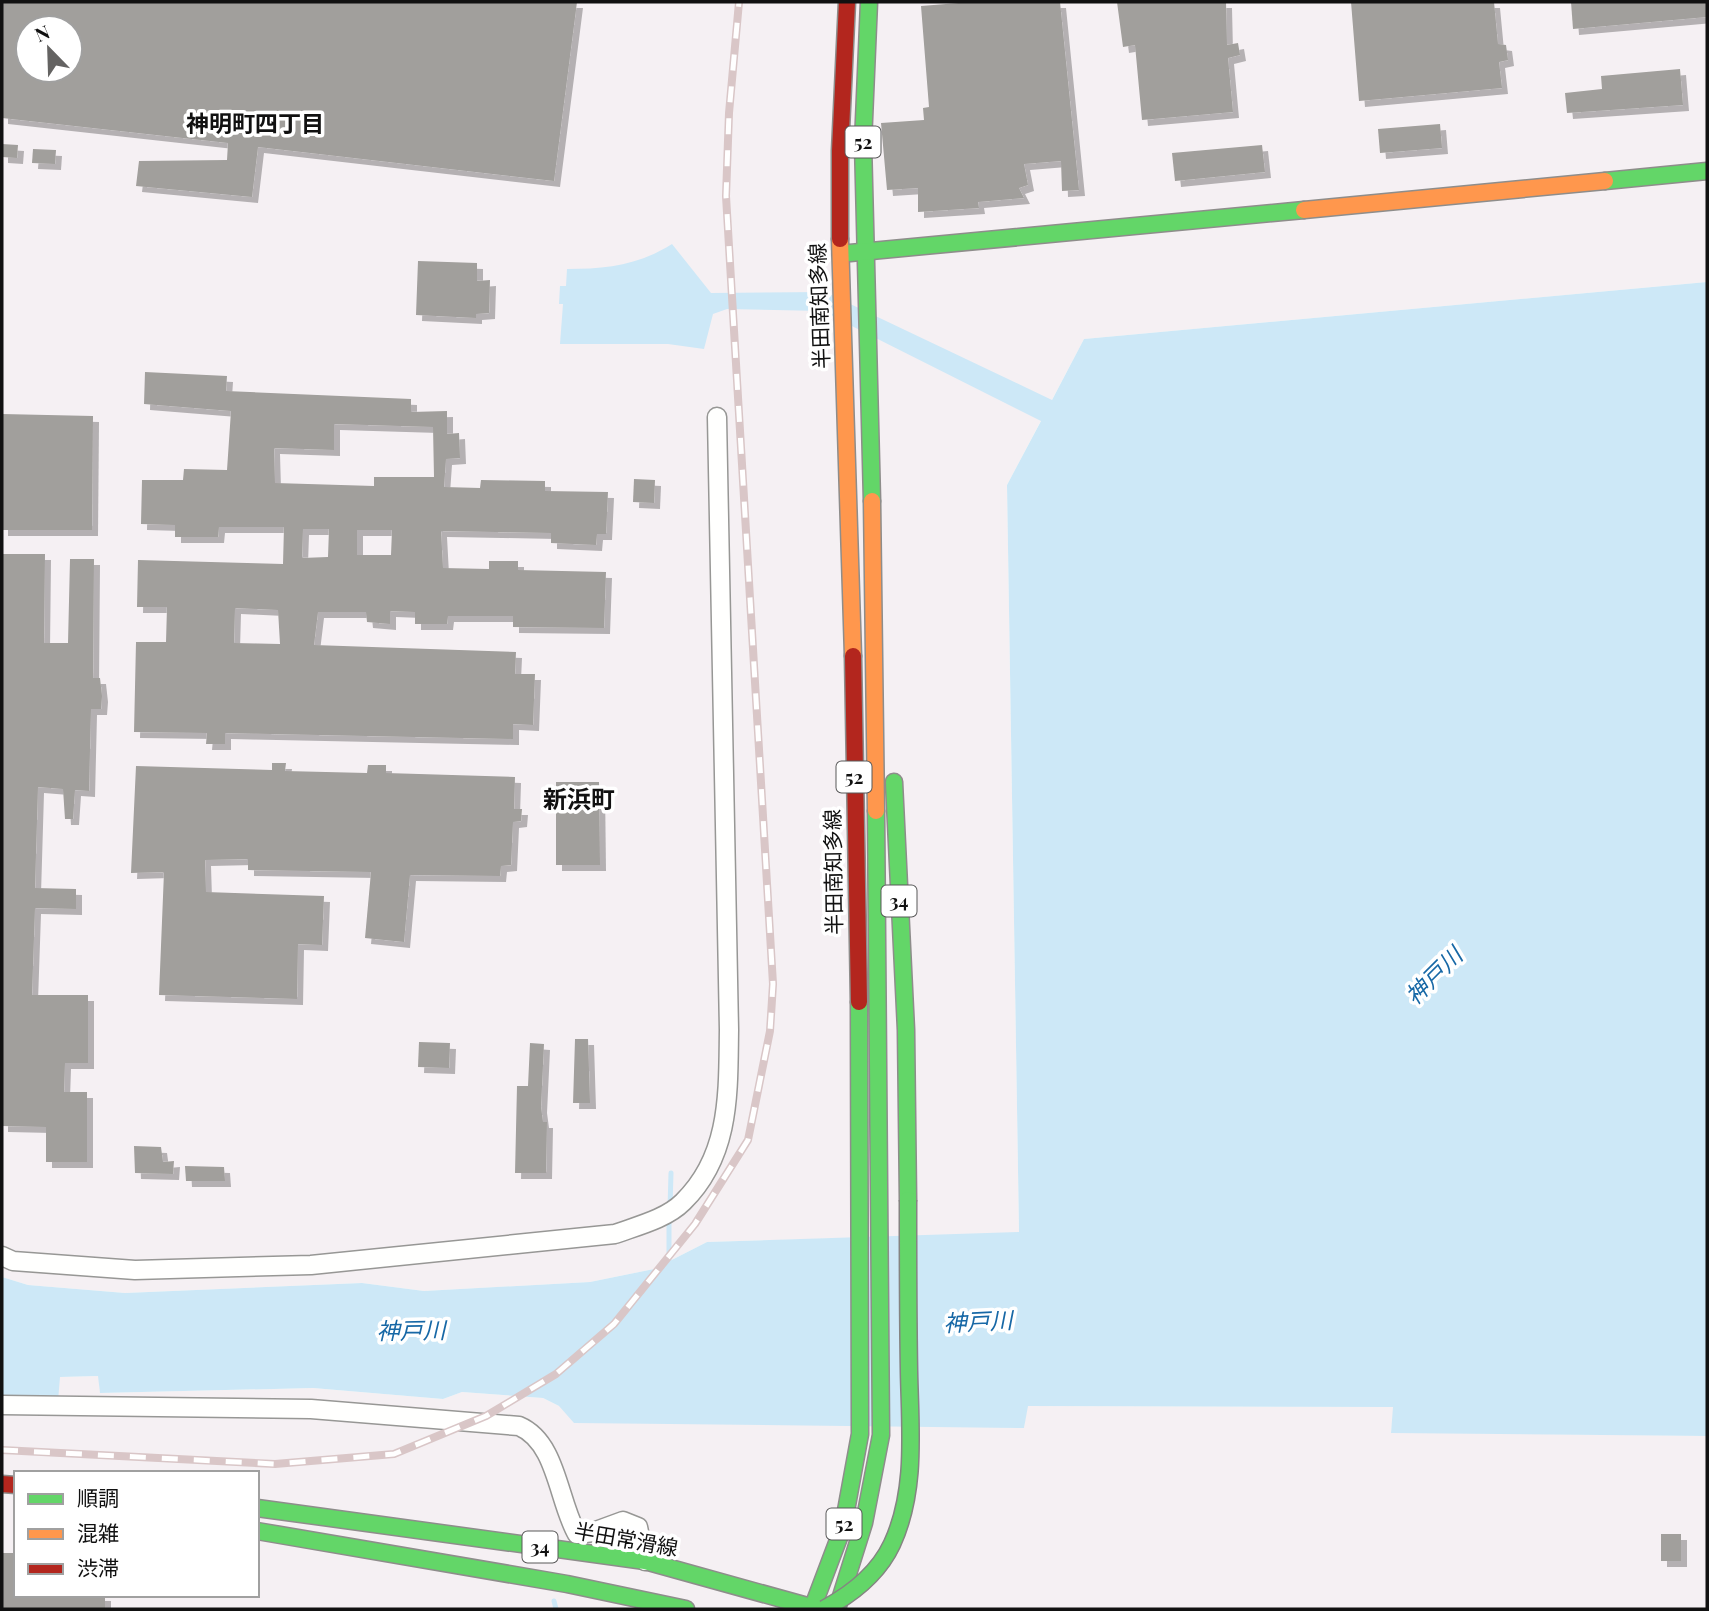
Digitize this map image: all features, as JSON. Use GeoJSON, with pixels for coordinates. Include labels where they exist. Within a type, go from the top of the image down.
{"type":"FeatureCollection","features":[{"type":"Feature","properties":{"kind":"main road","name":"半田南知多線"},"geometry":{"type":"LineString","coordinates":[[817,1609],[843,1527],[860,1434],[852,601],[838,254],[838,147],[847,2]]}},
{"type":"Feature","properties":{"kind":"main road","name":"半田南知多線"},"geometry":{"type":"LineString","coordinates":[[837,1609],[865,1527],[876,1478],[881,1435],[875,603],[863,143],[869,2]]}},
{"type":"Feature","properties":{"kind":"main road"},"geometry":{"type":"LineString","coordinates":[[838,254],[1707,170]]}},
{"type":"Feature","properties":{"kind":"main road","name":"34"},"geometry":{"type":"LineString","coordinates":[[817,1609],[852,1593],[880,1565],[891,1546],[905,1508],[910,1435],[906,1030],[890,692],[875,603]]}},
{"type":"Feature","properties":{"kind":"main road","name":"半田常滑線"},"geometry":{"type":"LineString","coordinates":[[259,1508],[646,1570],[817,1609]]}},
{"type":"Feature","properties":{"kind":"main road","name":"半田常滑線"},"geometry":{"type":"LineString","coordinates":[[259,1521],[423,1542],[620,1575]]}},
{"type":"Feature","properties":{"kind":"main road","name":"34"},"geometry":{"type":"LineString","coordinates":[[259,1531],[347,1545],[686,1609]]}},
{"type":"Feature","properties":{"kind":"main road","name":"半田常滑線"},"geometry":{"type":"LineString","coordinates":[[646,1570],[764,1609]]}},
{"type":"Feature","properties":{"kind":"street"},"geometry":{"type":"LineString","coordinates":[[2,1256],[13,1261],[135,1270],[311,1265],[615,1234],[654,1220],[682,1203],[704,1176],[721,1143],[728,1108],[729,1030],[717,417]]}},
{"type":"Feature","properties":{"kind":"street"},"geometry":{"type":"LineString","coordinates":[[2,1405],[311,1409],[519,1426],[528,1430],[541,1443],[577,1534],[593,1532],[623,1521],[638,1527],[646,1570]]}},
{"type":"Feature","properties":{"kind":"shaded area"},"geometry":{"type":"Polygon","coordinates":[[[2,2],[1707,2],[1707,282],[1084,339],[1007,485],[1019,1233],[707,1242],[654,1269],[590,1282],[424,1291],[362,1283],[125,1293],[28,1285],[2,1277],[2,2]]]}},
{"type":"Feature","properties":{"kind":"shaded area"},"geometry":{"type":"Polygon","coordinates":[[[99,1376],[100,1393],[313,1388],[443,1399],[462,1392],[543,1398],[559,1406],[1024,1428],[1027,1406],[1394,1407],[1391,1432],[1707,1436],[1707,1609],[2,1609],[2,1400],[59,1377],[99,1376]]]}},
{"type":"Feature","properties":{"kind":"water","name":"神戸川"},"geometry":{"type":"Polygon","coordinates":[[[672,244],[711,293],[825,292],[1052,400],[1084,339],[1707,282],[1707,1436],[1391,1433],[1393,1407],[1028,1406],[1024,1428],[574,1423],[559,1406],[543,1398],[462,1392],[443,1399],[313,1388],[100,1393],[98,1376],[60,1377],[58,1401],[2,1400],[2,1277],[28,1285],[125,1293],[362,1283],[424,1291],[590,1282],[654,1269],[707,1242],[1019,1232],[1007,485],[1041,421],[822,311],[727,309],[713,314],[704,349],[668,344],[560,344],[563,304],[559,304],[560,286],[566,286],[567,269],[595,268],[635,261],[672,244]]]}},
{"type":"Feature","properties":{"kind":"building"},"geometry":{"type":"Polygon","coordinates":[[[2,2],[577,2],[554,181],[258,147],[252,197],[136,186],[139,161],[227,160],[228,143],[2,118],[2,2]]]}},
{"type":"Feature","properties":{"kind":"building"},"geometry":{"type":"Polygon","coordinates":[[[971,2],[1060,2],[1079,190],[1062,191],[1061,161],[1024,164],[1028,185],[1019,188],[1024,198],[978,202],[979,208],[918,212],[918,188],[887,190],[881,123],[924,120],[923,108],[929,107],[921,6],[971,2]]]}},
{"type":"Feature","properties":{"kind":"building"},"geometry":{"type":"Polygon","coordinates":[[[1117,2],[1226,2],[1227,45],[1238,43],[1240,55],[1228,58],[1233,112],[1142,120],[1135,45],[1123,47],[1117,2]]]}},
{"type":"Feature","properties":{"kind":"building"},"geometry":{"type":"Polygon","coordinates":[[[1351,2],[1494,2],[1498,44],[1506,45],[1508,60],[1499,62],[1502,88],[1359,101],[1351,2]]]}},
{"type":"Feature","properties":{"kind":"building"},"geometry":{"type":"Polygon","coordinates":[[[1571,2],[1707,2],[1707,17],[1573,29],[1571,2]]]}},
{"type":"Feature","properties":{"kind":"building"},"geometry":{"type":"Polygon","coordinates":[[[1680,69],[1683,105],[1567,113],[1565,93],[1602,89],[1601,76],[1680,69]]]}},
{"type":"Feature","properties":{"kind":"building"},"geometry":{"type":"Polygon","coordinates":[[[1440,124],[1442,148],[1380,153],[1378,129],[1440,124]]]}},
{"type":"Feature","properties":{"kind":"building"},"geometry":{"type":"Polygon","coordinates":[[[2,144],[18,145],[17,158],[2,157],[2,144]]]}},
{"type":"Feature","properties":{"kind":"building"},"geometry":{"type":"Polygon","coordinates":[[[1262,145],[1265,172],[1175,181],[1172,153],[1262,145]]]}},
{"type":"Feature","properties":{"kind":"building"},"geometry":{"type":"Polygon","coordinates":[[[33,149],[56,150],[55,164],[32,163],[33,149]]]}},
{"type":"Feature","properties":{"kind":"building"},"geometry":{"type":"Polygon","coordinates":[[[418,261],[477,263],[477,281],[490,280],[489,313],[476,314],[476,318],[416,315],[418,261]]]}},
{"type":"Feature","properties":{"kind":"building"},"geometry":{"type":"Polygon","coordinates":[[[145,372],[227,376],[226,391],[411,399],[411,412],[447,411],[447,434],[459,433],[460,458],[446,459],[444,487],[480,488],[481,480],[545,481],[545,491],[608,492],[606,534],[597,534],[596,545],[551,543],[551,533],[441,531],[443,568],[489,569],[489,561],[518,561],[518,570],[606,572],[604,628],[513,627],[513,616],[448,616],[447,624],[415,624],[415,612],[390,611],[390,624],[367,622],[366,612],[318,612],[314,645],[516,652],[515,674],[535,674],[533,725],[513,724],[513,739],[225,733],[225,744],[206,744],[207,733],[134,732],[136,642],[166,642],[167,607],[137,607],[138,560],[283,564],[284,527],[219,527],[218,537],[175,537],[175,525],[141,524],[142,480],[183,480],[184,469],[227,470],[231,411],[144,404],[145,372]],[[334,424],[334,450],[274,448],[275,483],[374,486],[374,477],[434,477],[433,427],[334,424]],[[303,529],[302,558],[328,557],[329,529],[303,529]],[[357,530],[357,555],[391,555],[392,530],[357,530]],[[235,608],[234,643],[280,644],[278,610],[235,608]]]}},
{"type":"Feature","properties":{"kind":"building"},"geometry":{"type":"Polygon","coordinates":[[[2,414],[93,416],[92,530],[2,530],[2,414]]]}},
{"type":"Feature","properties":{"kind":"building"},"geometry":{"type":"Polygon","coordinates":[[[634,479],[655,480],[654,503],[633,502],[634,479]]]}},
{"type":"Feature","properties":{"kind":"building"},"geometry":{"type":"Polygon","coordinates":[[[2,554],[45,554],[44,643],[68,643],[70,559],[94,559],[93,678],[100,678],[102,696],[101,709],[91,709],[89,791],[75,790],[73,819],[65,819],[63,789],[38,787],[35,888],[76,889],[76,909],[35,908],[32,995],[88,995],[88,1063],[65,1063],[64,1092],[87,1092],[87,1162],[46,1162],[46,1127],[2,1126],[2,554]]]}},
{"type":"Feature","properties":{"kind":"building"},"geometry":{"type":"Polygon","coordinates":[[[272,763],[286,763],[285,771],[367,773],[368,765],[386,765],[386,773],[515,777],[514,809],[522,809],[521,821],[513,822],[511,865],[501,866],[500,876],[410,875],[404,942],[365,938],[371,872],[248,870],[248,859],[205,860],[206,892],[324,896],[322,945],[298,944],[297,999],[159,995],[164,872],[131,873],[136,766],[272,770],[272,763]]]}},
{"type":"Feature","properties":{"kind":"building"},"geometry":{"type":"Polygon","coordinates":[[[556,782],[599,782],[600,865],[556,865],[556,782]]]}},
{"type":"Feature","properties":{"kind":"building"},"geometry":{"type":"Polygon","coordinates":[[[575,1039],[588,1039],[590,1103],[573,1103],[575,1039]]]}},
{"type":"Feature","properties":{"kind":"building"},"geometry":{"type":"Polygon","coordinates":[[[419,1042],[450,1043],[449,1068],[418,1067],[419,1042]]]}},
{"type":"Feature","properties":{"kind":"building"},"geometry":{"type":"Polygon","coordinates":[[[530,1043],[544,1044],[541,1107],[543,1122],[547,1122],[546,1173],[515,1173],[517,1086],[528,1086],[530,1043]]]}},
{"type":"Feature","properties":{"kind":"building"},"geometry":{"type":"Polygon","coordinates":[[[134,1146],[161,1147],[163,1162],[174,1161],[173,1174],[135,1173],[134,1146]]]}},
{"type":"Feature","properties":{"kind":"building"},"geometry":{"type":"Polygon","coordinates":[[[185,1166],[224,1167],[225,1181],[186,1181],[185,1166]]]}},
{"type":"Feature","properties":{"kind":"building"},"geometry":{"type":"Polygon","coordinates":[[[1661,1534],[1681,1534],[1681,1561],[1661,1561],[1661,1534]]]}},
{"type":"Feature","properties":{"kind":"building"},"geometry":{"type":"Polygon","coordinates":[[[2,1553],[14,1553],[14,1597],[105,1597],[105,1609],[2,1609],[2,1553]]]}},
{"type":"Feature","properties":{"kind":"waterway"},"geometry":{"type":"LineString","coordinates":[[670,1208],[671,1173]]}},
{"type":"Feature","properties":{"kind":"waterway"},"geometry":{"type":"LineString","coordinates":[[669,1218],[669,1268]]}},
{"type":"Feature","properties":{"kind":"waterway"},"geometry":{"type":"LineString","coordinates":[[554,1601],[556,1609]]}},
{"type":"Feature","properties":{"kind":"railway"},"geometry":{"type":"LineString","coordinates":[[2,1450],[275,1464],[394,1454],[486,1416],[556,1374],[614,1324],[695,1224],[748,1140],[770,1031],[773,984],[726,196],[729,113],[739,2]]}},
{"type":"Feature","properties":{"kind":"traffic: fast"},"geometry":{"type":"LineString","coordinates":[[869,2],[863,143],[872,501]]}},
{"type":"Feature","properties":{"kind":"traffic: fast"},"geometry":{"type":"LineString","coordinates":[[1605,181],[1707,171]]}},
{"type":"Feature","properties":{"kind":"traffic: fast"},"geometry":{"type":"LineString","coordinates":[[850,253],[1304,210]]}},
{"type":"Feature","properties":{"kind":"traffic: fast"},"geometry":{"type":"LineString","coordinates":[[894,782],[906,1030],[908,1200]]}},
{"type":"Feature","properties":{"kind":"traffic: fast"},"geometry":{"type":"LineString","coordinates":[[837,1609],[864,1523],[881,1435],[876,811]]}},
{"type":"Feature","properties":{"kind":"traffic: fast"},"geometry":{"type":"LineString","coordinates":[[812,1609],[843,1527],[860,1434],[859,1002]]}},
{"type":"Feature","properties":{"kind":"traffic: fast"},"geometry":{"type":"LineString","coordinates":[[824,1609],[854,1590],[879,1565],[892,1544],[905,1502],[911,1437],[908,1200]]}},
{"type":"Feature","properties":{"kind":"traffic: fast"},"geometry":{"type":"LineString","coordinates":[[259,1508],[645,1561],[818,1609]]}},
{"type":"Feature","properties":{"kind":"traffic: fast"},"geometry":{"type":"LineString","coordinates":[[259,1531],[567,1584],[686,1609]]}},
{"type":"Feature","properties":{"kind":"traffic: slow"},"geometry":{"type":"LineString","coordinates":[[1304,210],[1605,181]]}},
{"type":"Feature","properties":{"kind":"traffic: slow"},"geometry":{"type":"LineString","coordinates":[[840,239],[853,656]]}},
{"type":"Feature","properties":{"kind":"traffic: slow"},"geometry":{"type":"LineString","coordinates":[[872,501],[876,811]]}},
{"type":"Feature","properties":{"kind":"traffic: jam"},"geometry":{"type":"LineString","coordinates":[[840,239],[840,151],[847,2]]}},
{"type":"Feature","properties":{"kind":"traffic: jam"},"geometry":{"type":"LineString","coordinates":[[853,656],[859,1002]]}},
{"type":"Feature","properties":{"kind":"traffic: jam"},"geometry":{"type":"LineString","coordinates":[[2,1484],[14,1485]]}},
{"type":"Feature","properties":{"kind":"district","name":"神明町四丁目"},"geometry":{"type":"Point","coordinates":[255,124]}},
{"type":"Feature","properties":{"kind":"district","name":"新浜町"},"geometry":{"type":"Point","coordinates":[579,800]}}]}
